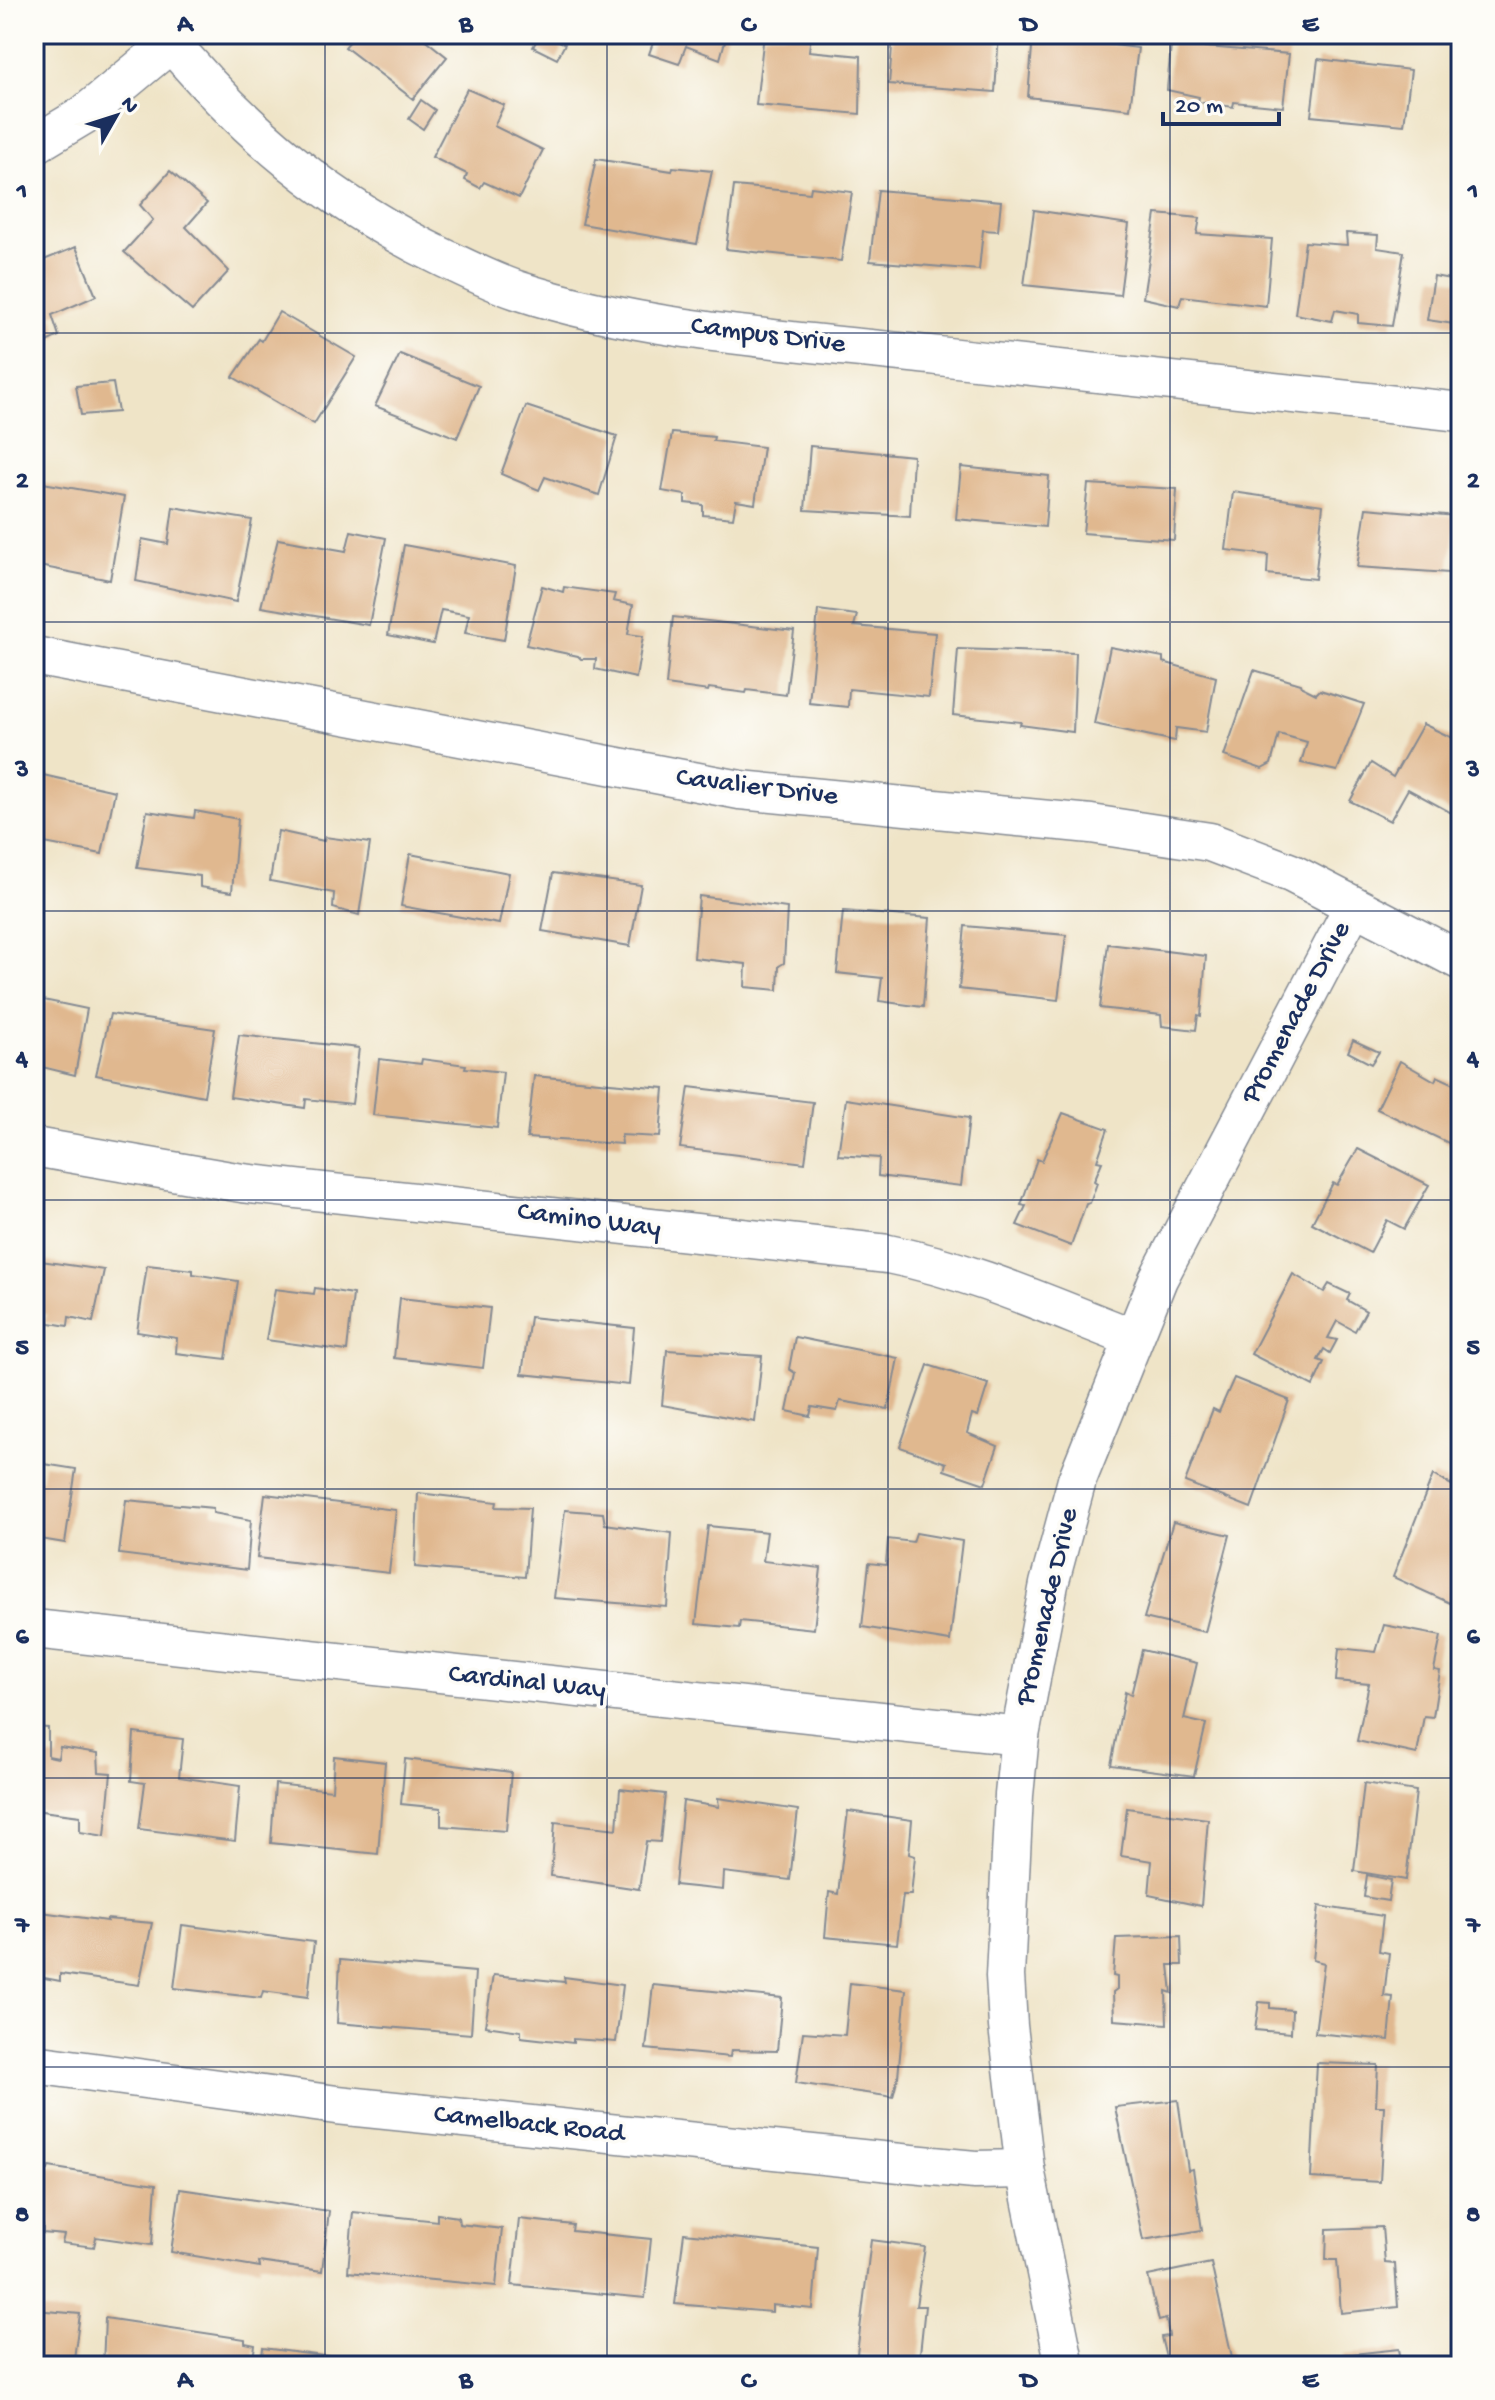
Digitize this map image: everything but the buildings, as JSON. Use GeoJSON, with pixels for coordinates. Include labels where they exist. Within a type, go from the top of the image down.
{"type":"FeatureCollection","features":[{"type":"Feature","properties":{"kind":"street"},"geometry":{"type":"LineString","coordinates":[[34,145],[84,115],[168,39]]}},
{"type":"Feature","properties":{"kind":"street","name":"Campus Drive"},"geometry":{"type":"LineString","coordinates":[[168,39],[210,89],[237,115],[303,173],[342,202],[403,238],[514,290],[575,307],[740,334],[1461,412]]}},
{"type":"Feature","properties":{"kind":"street","name":"Cavalier Drive"},"geometry":{"type":"LineString","coordinates":[[34,656],[740,790],[1091,824],[1210,842],[1291,873],[1461,961]]}},
{"type":"Feature","properties":{"kind":"street","name":"Promenade Drive"},"geometry":{"type":"LineString","coordinates":[[1065,2366],[1025,2169],[1008,2026],[1005,1976],[1020,1736],[1060,1536],[1091,1442],[1158,1279],[1353,907]]}},
{"type":"Feature","properties":{"kind":"street","name":"Camino Way"},"geometry":{"type":"LineString","coordinates":[[34,1147],[242,1183],[888,1254],[925,1261],[1001,1285],[1133,1338]]}},
{"type":"Feature","properties":{"kind":"street","name":"Cardinal Way"},"geometry":{"type":"LineString","coordinates":[[34,1629],[1020,1736]]}},
{"type":"Feature","properties":{"kind":"street","name":"Camelback Road"},"geometry":{"type":"LineString","coordinates":[[34,2064],[337,2105],[975,2170],[1025,2169]]}}]}
